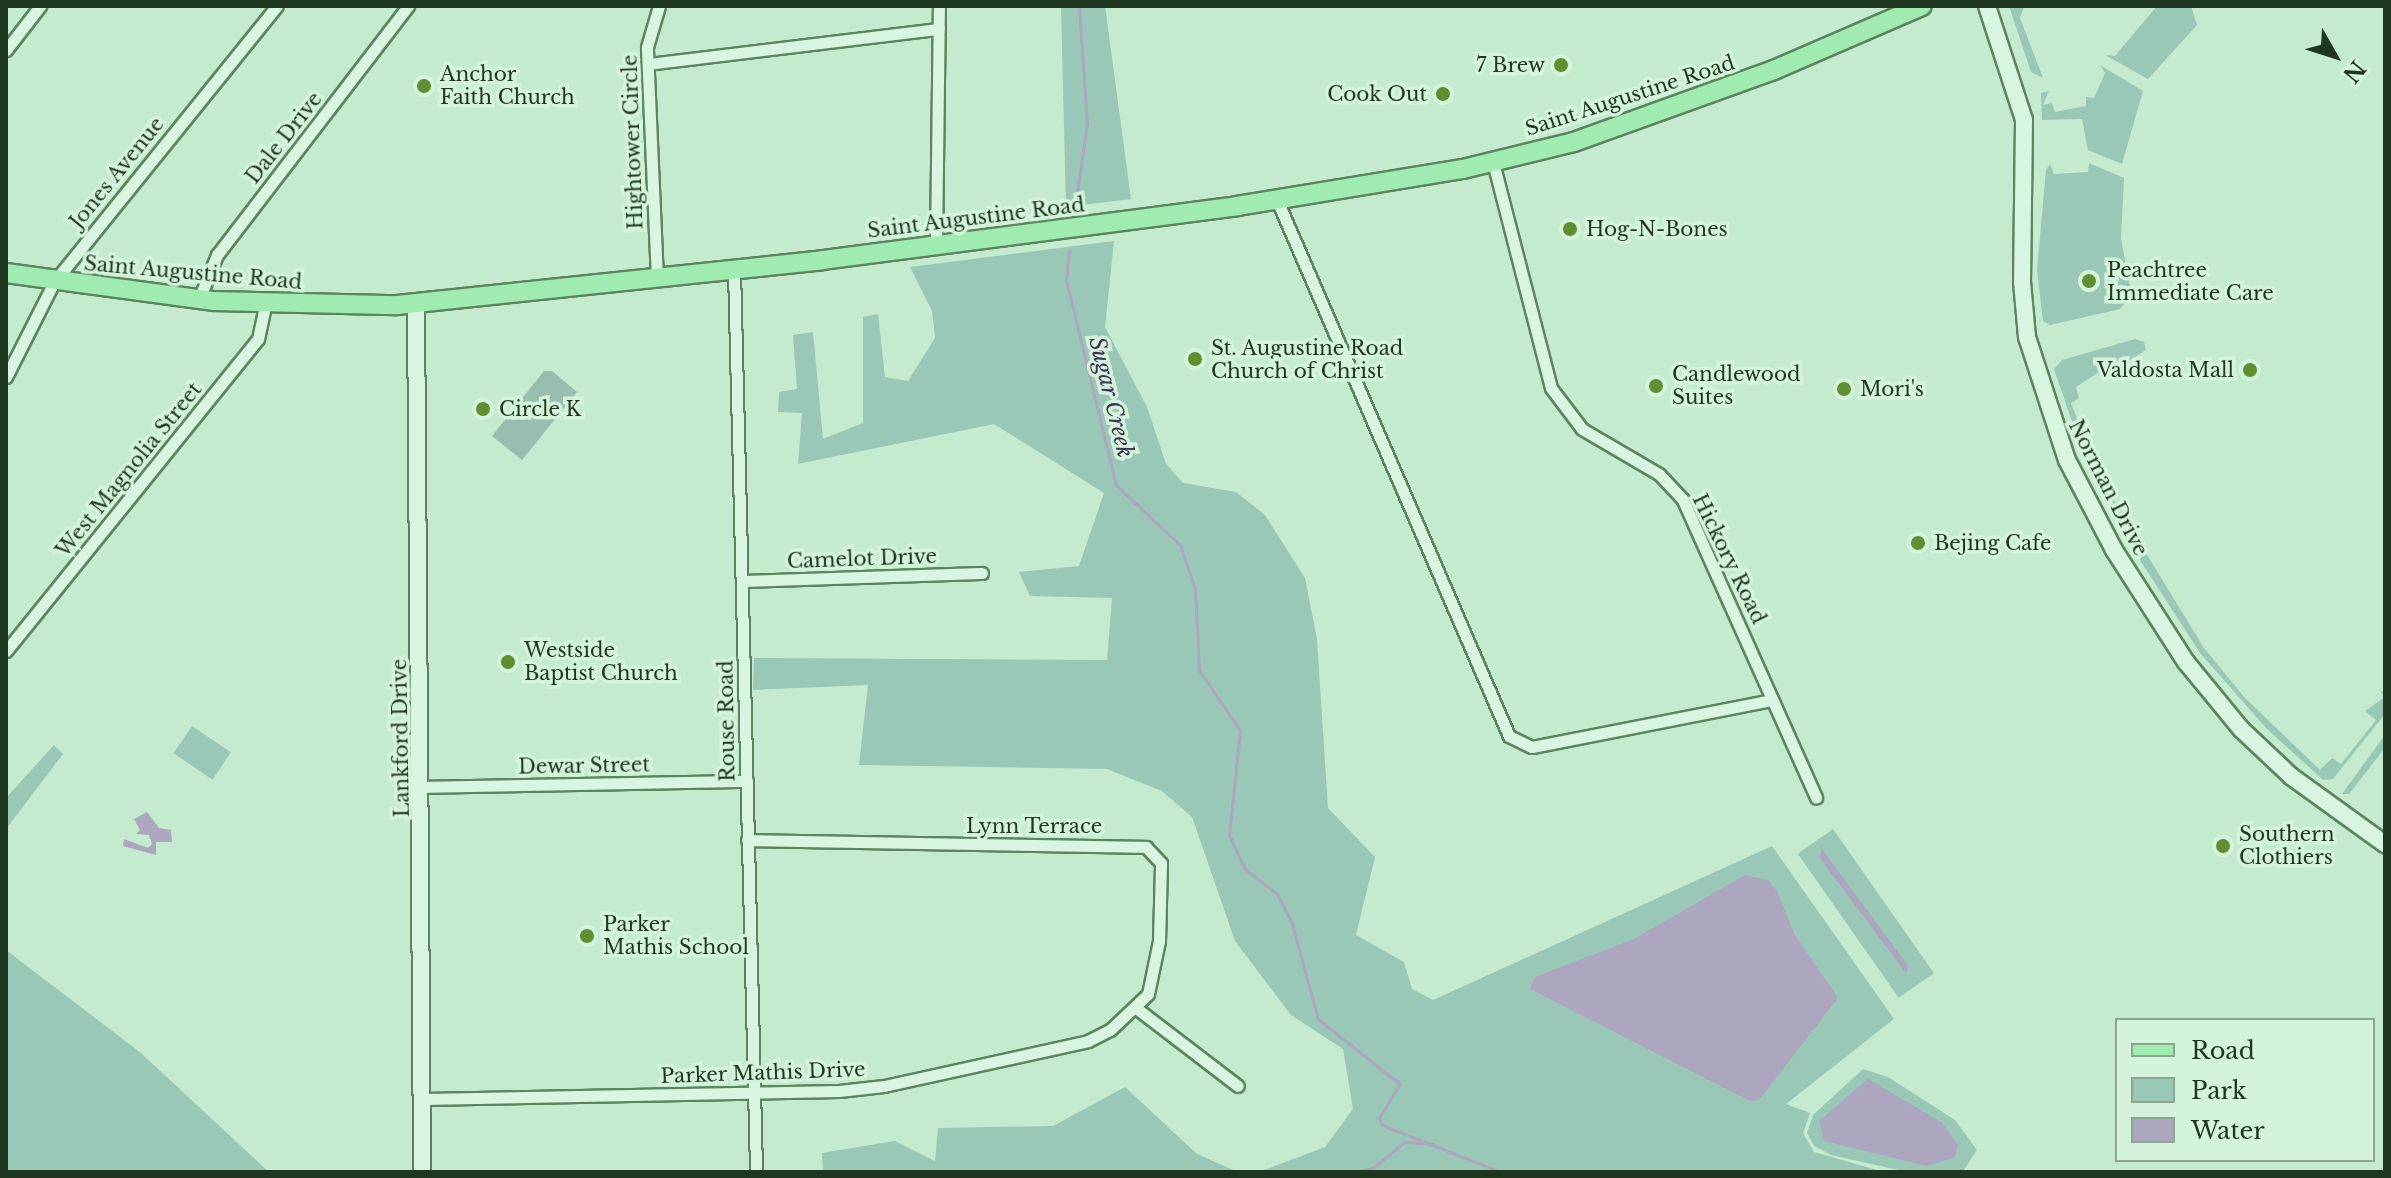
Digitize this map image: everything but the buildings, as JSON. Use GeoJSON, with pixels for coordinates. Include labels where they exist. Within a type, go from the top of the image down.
{"type":"FeatureCollection","features":[{"type":"Feature","properties":{"kind":"main road","name":"Saint Augustine Road"},"geometry":{"type":"LineString","coordinates":[[6,273],[54,282],[265,305],[416,304],[936,246],[1277,200],[1493,162],[1668,110],[1922,6]]}},
{"type":"Feature","properties":{"kind":"street"},"geometry":{"type":"LineString","coordinates":[[6,50],[40,6]]}},
{"type":"Feature","properties":{"kind":"street","name":"Jones Avenue"},"geometry":{"type":"LineString","coordinates":[[6,377],[54,282],[277,6]]}},
{"type":"Feature","properties":{"kind":"street","name":"Dale Drive"},"geometry":{"type":"LineString","coordinates":[[199,299],[224,245],[408,6]]}},
{"type":"Feature","properties":{"kind":"street","name":"Hightower Circle"},"geometry":{"type":"LineString","coordinates":[[657,279],[648,64],[650,26],[659,6]]}},
{"type":"Feature","properties":{"kind":"street"},"geometry":{"type":"LineString","coordinates":[[936,246],[939,6]]}},
{"type":"Feature","properties":{"kind":"street","name":"Norman Drive"},"geometry":{"type":"LineString","coordinates":[[1987,6],[2024,120],[2027,337],[2067,460],[2128,573],[2186,662],[2241,729],[2292,777],[2385,844]]}},
{"type":"Feature","properties":{"kind":"street"},"geometry":{"type":"LineString","coordinates":[[648,64],[939,29]]}},
{"type":"Feature","properties":{"kind":"street","name":"Hickory Road"},"geometry":{"type":"LineString","coordinates":[[1493,162],[1551,388],[1582,429],[1659,474],[1683,500],[1816,798]]}},
{"type":"Feature","properties":{"kind":"street"},"geometry":{"type":"LineString","coordinates":[[1277,200],[1411,512],[1516,743],[1532,747],[1772,700]]}},
{"type":"Feature","properties":{"kind":"street","name":"Rouse Road"},"geometry":{"type":"LineString","coordinates":[[734,269],[756,1172]]}},
{"type":"Feature","properties":{"kind":"street","name":"Lankford Drive"},"geometry":{"type":"LineString","coordinates":[[416,304],[422,787],[422,1172]]}},
{"type":"Feature","properties":{"kind":"street","name":"West Magnolia Street"},"geometry":{"type":"LineString","coordinates":[[6,651],[258,339],[265,305]]}},
{"type":"Feature","properties":{"kind":"street","name":"Camelot Drive"},"geometry":{"type":"LineString","coordinates":[[742,581],[982,573]]}},
{"type":"Feature","properties":{"kind":"street","name":"Dewar Street"},"geometry":{"type":"LineString","coordinates":[[422,787],[747,781]]}},
{"type":"Feature","properties":{"kind":"street","name":"Lynn Terrace"},"geometry":{"type":"LineString","coordinates":[[747,840],[1146,847],[1161,863],[1160,929],[1153,979],[1136,1008]]}},
{"type":"Feature","properties":{"kind":"street"},"geometry":{"type":"LineString","coordinates":[[1136,1008],[1238,1086]]}},
{"type":"Feature","properties":{"kind":"street","name":"Parker Mathis Drive"},"geometry":{"type":"LineString","coordinates":[[424,1099],[752,1093],[884,1086],[1060,1049],[1110,1030],[1136,1008]]}},
{"type":"Feature","properties":{"kind":"green space"},"geometry":{"type":"Polygon","coordinates":[[[1061,6],[1105,6],[1131,199],[1066,207],[1061,6]]]}},
{"type":"Feature","properties":{"kind":"green space"},"geometry":{"type":"Polygon","coordinates":[[[2009,6],[2024,6],[2020,18],[2043,78],[2031,72],[2009,6]]]}},
{"type":"Feature","properties":{"kind":"green space"},"geometry":{"type":"Polygon","coordinates":[[[2157,6],[2191,6],[2197,25],[2148,79],[2105,55],[2115,56],[2157,6]]]}},
{"type":"Feature","properties":{"kind":"green space"},"geometry":{"type":"Polygon","coordinates":[[[2100,65],[2143,91],[2122,164],[2088,150],[2082,119],[2042,120],[2041,93],[2049,91],[2043,105],[2052,103],[2055,112],[2086,106],[2086,97],[2094,98],[2105,73],[2100,65]]]}},
{"type":"Feature","properties":{"kind":"green space"},"geometry":{"type":"Polygon","coordinates":[[[2089,163],[2124,178],[2121,239],[2132,296],[2120,309],[2050,325],[2043,321],[2037,270],[2046,170],[2050,164],[2054,174],[2088,172],[2089,163]]]}},
{"type":"Feature","properties":{"kind":"green space"},"geometry":{"type":"Polygon","coordinates":[[[1114,241],[1105,327],[1147,407],[1166,464],[1183,483],[1236,492],[1265,515],[1305,578],[1317,639],[1328,808],[1375,857],[1356,935],[1404,962],[1412,989],[1433,1000],[1772,846],[1894,1019],[1786,1104],[1810,1113],[1803,1133],[1814,1152],[1884,1172],[1259,1172],[1325,1147],[1353,1109],[1343,1049],[1291,1015],[1235,941],[1192,817],[1162,791],[1107,769],[859,765],[868,685],[753,690],[754,658],[1107,660],[1112,598],[1030,596],[1019,572],[1079,566],[1104,493],[994,424],[798,464],[802,413],[778,412],[779,392],[797,389],[793,335],[813,332],[823,439],[863,423],[863,317],[878,314],[885,377],[908,381],[935,338],[932,311],[910,267],[1114,241]]]}},
{"type":"Feature","properties":{"kind":"green space"},"geometry":{"type":"Polygon","coordinates":[[[2135,339],[2144,342],[2146,350],[2130,360],[2124,356],[2076,387],[2079,398],[2071,403],[2100,478],[2204,648],[2245,698],[2320,770],[2332,758],[2341,764],[2376,720],[2365,711],[2385,697],[2385,714],[2333,779],[2323,780],[2267,729],[2200,653],[2136,554],[2082,451],[2054,369],[2062,360],[2135,339]]]}},
{"type":"Feature","properties":{"kind":"green space"},"geometry":{"type":"Polygon","coordinates":[[[544,371],[552,371],[577,392],[522,460],[492,436],[544,371]]]}},
{"type":"Feature","properties":{"kind":"green space"},"geometry":{"type":"Polygon","coordinates":[[[192,726],[231,752],[213,780],[174,753],[192,726]]]}},
{"type":"Feature","properties":{"kind":"green space"},"geometry":{"type":"Polygon","coordinates":[[[2385,735],[2385,748],[2349,794],[2342,794],[2385,735]]]}},
{"type":"Feature","properties":{"kind":"green space"},"geometry":{"type":"Polygon","coordinates":[[[54,745],[63,754],[6,829],[6,798],[54,745]]]}},
{"type":"Feature","properties":{"kind":"green space"},"geometry":{"type":"Polygon","coordinates":[[[1833,829],[1934,973],[1899,998],[1798,854],[1833,829]]]}},
{"type":"Feature","properties":{"kind":"green space"},"geometry":{"type":"Polygon","coordinates":[[[6,950],[141,1053],[269,1172],[6,1172],[6,950]]]}},
{"type":"Feature","properties":{"kind":"green space"},"geometry":{"type":"Polygon","coordinates":[[[1863,1069],[1888,1077],[1955,1120],[1977,1150],[1964,1170],[1907,1172],[1831,1155],[1814,1146],[1807,1133],[1813,1115],[1863,1069]]]}},
{"type":"Feature","properties":{"kind":"green space"},"geometry":{"type":"Polygon","coordinates":[[[1125,1087],[1197,1154],[1238,1172],[823,1172],[822,1153],[895,1141],[935,1161],[938,1128],[1053,1126],[1125,1087]]]}},
{"type":"Feature","properties":{"kind":"water"},"geometry":{"type":"Polygon","coordinates":[[[147,812],[159,828],[171,830],[172,842],[156,842],[156,855],[123,846],[124,839],[148,848],[152,844],[149,835],[136,834],[140,830],[134,819],[147,812]]]}},
{"type":"Feature","properties":{"kind":"water"},"geometry":{"type":"Polygon","coordinates":[[[1822,849],[1909,967],[1906,973],[1819,857],[1822,849]]]}},
{"type":"Feature","properties":{"kind":"water"},"geometry":{"type":"Polygon","coordinates":[[[1745,875],[1768,880],[1777,891],[1795,935],[1838,998],[1759,1100],[1750,1101],[1530,989],[1535,977],[1634,939],[1745,875]]]}},
{"type":"Feature","properties":{"kind":"water"},"geometry":{"type":"Polygon","coordinates":[[[1868,1079],[1941,1122],[1958,1145],[1955,1157],[1927,1166],[1824,1141],[1819,1121],[1868,1079]]]}},
{"type":"Feature","properties":{"kind":"waterway","name":"Sugar Creek"},"geometry":{"type":"LineString","coordinates":[[1075,206],[1087,124],[1079,6]]}},
{"type":"Feature","properties":{"kind":"waterway","name":"Sugar Creek"},"geometry":{"type":"LineString","coordinates":[[1069,251],[1066,280],[1116,485],[1180,545],[1195,589],[1199,670],[1240,730],[1229,835],[1245,869],[1277,894],[1292,924],[1318,1019],[1400,1084],[1379,1118],[1382,1125],[1501,1172]]}},
{"type":"Feature","properties":{"kind":"waterway"},"geometry":{"type":"LineString","coordinates":[[1354,1172],[1373,1168],[1404,1142],[1433,1144]]}},
{"type":"Feature","properties":{"kind":"place","name":"7 Brew"},"geometry":{"type":"Point","coordinates":[1561,65]}},
{"type":"Feature","properties":{"kind":"place","name":"Anchor Faith Church"},"geometry":{"type":"Point","coordinates":[424,86]}},
{"type":"Feature","properties":{"kind":"place","name":"Cook Out"},"geometry":{"type":"Point","coordinates":[1443,94]}},
{"type":"Feature","properties":{"kind":"place","name":"Hog-N-Bones"},"geometry":{"type":"Point","coordinates":[1570,229]}},
{"type":"Feature","properties":{"kind":"place","name":"Peachtree Immediate Care"},"geometry":{"type":"Point","coordinates":[2089,281]}},
{"type":"Feature","properties":{"kind":"place","name":"St. Augustine Road Church of Christ"},"geometry":{"type":"Point","coordinates":[1195,359]}},
{"type":"Feature","properties":{"kind":"place","name":"Valdosta Mall"},"geometry":{"type":"Point","coordinates":[2250,370]}},
{"type":"Feature","properties":{"kind":"place","name":"Candlewood Suites"},"geometry":{"type":"Point","coordinates":[1656,386]}},
{"type":"Feature","properties":{"kind":"place","name":"Mori's"},"geometry":{"type":"Point","coordinates":[1844,389]}},
{"type":"Feature","properties":{"kind":"place","name":"Circle K"},"geometry":{"type":"Point","coordinates":[483,409]}},
{"type":"Feature","properties":{"kind":"place","name":"Bejing Cafe"},"geometry":{"type":"Point","coordinates":[1918,543]}},
{"type":"Feature","properties":{"kind":"place","name":"Westside Baptist Church"},"geometry":{"type":"Point","coordinates":[508,662]}},
{"type":"Feature","properties":{"kind":"place","name":"Southern Clothiers"},"geometry":{"type":"Point","coordinates":[2223,846]}},
{"type":"Feature","properties":{"kind":"place","name":"Parker Mathis School"},"geometry":{"type":"Point","coordinates":[587,936]}}]}
